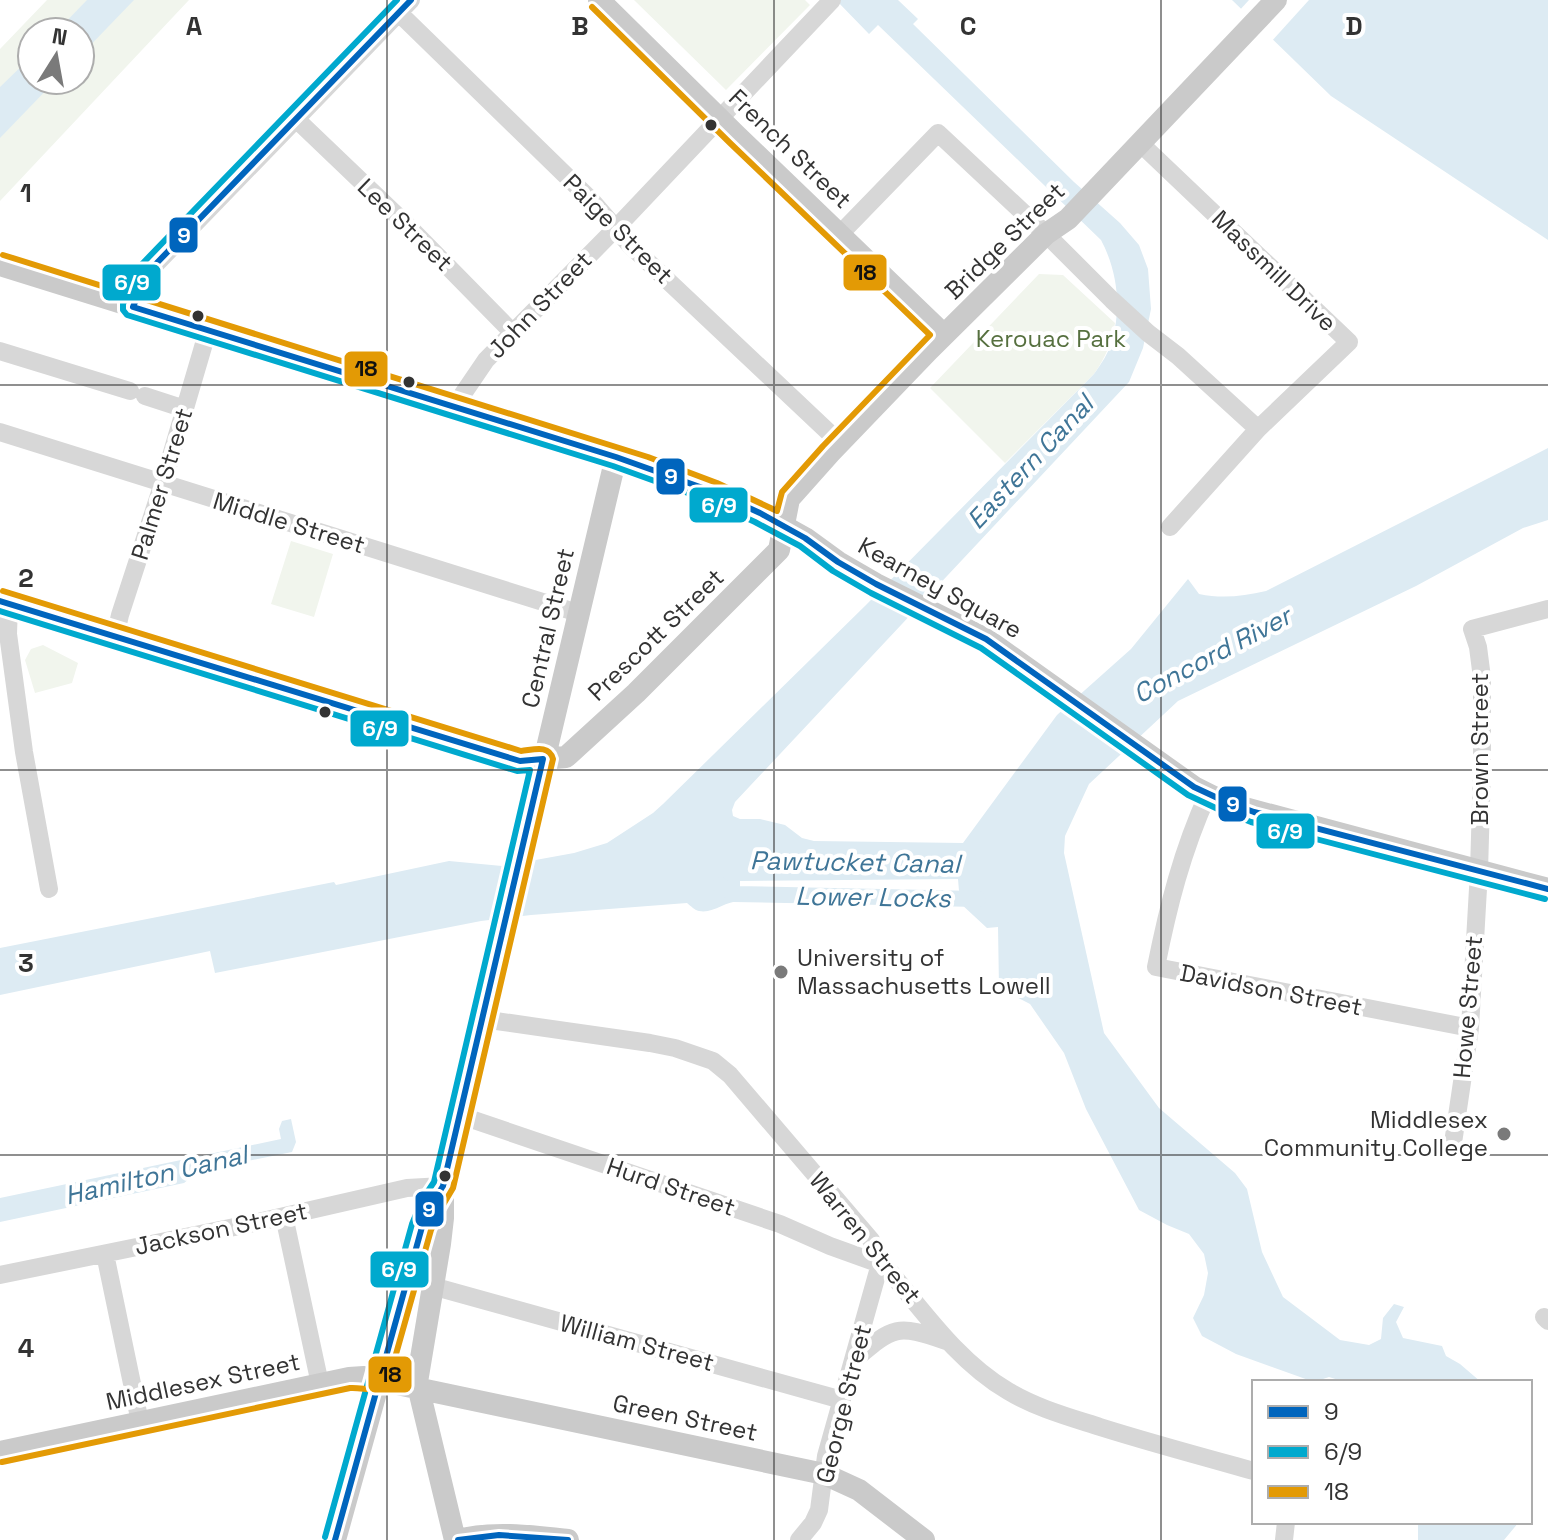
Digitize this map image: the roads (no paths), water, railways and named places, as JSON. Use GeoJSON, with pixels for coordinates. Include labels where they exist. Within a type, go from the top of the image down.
{"type":"FeatureCollection","features":[{"type":"Feature","properties":{"kind":"main road","name":"French Street"},"geometry":{"type":"LineString","coordinates":[[599,0],[944,335]]}},
{"type":"Feature","properties":{"kind":"main road","name":"Bridge Street"},"geometry":{"type":"LineString","coordinates":[[784,526],[789,499],[840,443],[1046,234],[1068,219],[1276,0]]}},
{"type":"Feature","properties":{"kind":"main road","name":"Kearney Square"},"geometry":{"type":"LineString","coordinates":[[0,265],[616,457],[714,492],[784,526],[876,584],[986,639],[1194,787],[1226,803],[1548,889]]}},
{"type":"Feature","properties":{"kind":"main road","name":"Central Street"},"geometry":{"type":"LineString","coordinates":[[456,1540],[417,1388],[417,1372],[443,1218],[443,1186],[616,457]]}},
{"type":"Feature","properties":{"kind":"main road","name":"Prescott Street"},"geometry":{"type":"LineString","coordinates":[[543,759],[566,757],[636,693],[779,550],[784,526]]}},
{"type":"Feature","properties":{"kind":"main road"},"geometry":{"type":"LineString","coordinates":[[5,603],[520,761],[543,759]]}},
{"type":"Feature","properties":{"kind":"main road","name":"Central Street"},"geometry":{"type":"LineString","coordinates":[[335,1540],[422,1227],[443,1186]]}},
{"type":"Feature","properties":{"kind":"main road","name":"Middlesex Street"},"geometry":{"type":"LineString","coordinates":[[0,1452],[353,1377],[417,1388]]}},
{"type":"Feature","properties":{"kind":"main road","name":"Green Street"},"geometry":{"type":"LineString","coordinates":[[417,1388],[824,1474],[859,1490],[924,1540]]}},
{"type":"Feature","properties":{"kind":"main road"},"geometry":{"type":"LineString","coordinates":[[456,1540],[476,1535],[568,1540]]}},
{"type":"Feature","properties":{"kind":"street","name":"John Street"},"geometry":{"type":"LineString","coordinates":[[454,407],[486,360],[832,0]]}},
{"type":"Feature","properties":{"kind":"street"},"geometry":{"type":"LineString","coordinates":[[133,307],[151,269],[405,7]]}},
{"type":"Feature","properties":{"kind":"street","name":"Paige Street"},"geometry":{"type":"LineString","coordinates":[[405,7],[591,200],[630,245],[840,443]]}},
{"type":"Feature","properties":{"kind":"street","name":"Lee Street"},"geometry":{"type":"LineString","coordinates":[[296,119],[410,228],[513,333]]}},
{"type":"Feature","properties":{"kind":"street"},"geometry":{"type":"LineString","coordinates":[[840,234],[938,133],[1113,301],[1258,429],[1170,527]]}},
{"type":"Feature","properties":{"kind":"street","name":"Massmill Drive"},"geometry":{"type":"LineString","coordinates":[[1141,144],[1349,342],[1258,429]]}},
{"type":"Feature","properties":{"kind":"street","name":"Palmer Street"},"geometry":{"type":"LineString","coordinates":[[115,637],[208,330]]}},
{"type":"Feature","properties":{"kind":"street"},"geometry":{"type":"LineString","coordinates":[[0,351],[185,409]]}},
{"type":"Feature","properties":{"kind":"street","name":"Middle Street"},"geometry":{"type":"LineString","coordinates":[[0,432],[578,613]]}},
{"type":"Feature","properties":{"kind":"street"},"geometry":{"type":"LineString","coordinates":[[5,603],[24,752],[49,889]]}},
{"type":"Feature","properties":{"kind":"street","name":"Brown Street"},"geometry":{"type":"LineString","coordinates":[[1479,871],[1482,678],[1472,629],[1548,609]]}},
{"type":"Feature","properties":{"kind":"street","name":"Davidson Street"},"geometry":{"type":"LineString","coordinates":[[1208,794],[1171,893],[1156,967],[1470,1028]]}},
{"type":"Feature","properties":{"kind":"street","name":"Howe Street"},"geometry":{"type":"LineString","coordinates":[[1453,1143],[1470,1028],[1479,871]]}},
{"type":"Feature","properties":{"kind":"street","name":"Warren Street"},"geometry":{"type":"LineString","coordinates":[[482,1019],[650,1043],[713,1061],[730,1075],[871,1240],[880,1264],[949,1342],[997,1384],[1042,1407],[1252,1470]]}},
{"type":"Feature","properties":{"kind":"street","name":"Hurd Street"},"geometry":{"type":"LineString","coordinates":[[459,1115],[780,1224],[880,1264]]}},
{"type":"Feature","properties":{"kind":"street","name":"Jackson Street"},"geometry":{"type":"LineString","coordinates":[[0,1275],[407,1188],[443,1186]]}},
{"type":"Feature","properties":{"kind":"street"},"geometry":{"type":"LineString","coordinates":[[284,1216],[320,1384]]}},
{"type":"Feature","properties":{"kind":"street"},"geometry":{"type":"LineString","coordinates":[[105,1254],[140,1422]]}},
{"type":"Feature","properties":{"kind":"street","name":"George Street"},"geometry":{"type":"LineString","coordinates":[[799,1540],[819,1510],[826,1456],[880,1264]]}},
{"type":"Feature","properties":{"kind":"street","name":"William Street"},"geometry":{"type":"LineString","coordinates":[[432,1286],[842,1400]]}},
{"type":"Feature","properties":{"kind":"street"},"geometry":{"type":"LineString","coordinates":[[854,1360],[889,1333],[902,1330],[916,1330],[949,1342]]}},
{"type":"Feature","properties":{"kind":"water"},"geometry":{"type":"Polygon","coordinates":[[[87,0],[134,0],[96,39],[96,16],[72,16],[87,0]]]}},
{"type":"Feature","properties":{"kind":"water"},"geometry":{"type":"Polygon","coordinates":[[[836,0],[898,0],[918,19],[913,24],[1120,223],[1139,245],[1148,269],[1151,309],[1143,348],[1129,382],[735,802],[733,816],[785,825],[802,838],[814,841],[963,843],[1057,715],[1131,649],[1188,579],[1199,594],[1208,596],[1266,591],[1548,448],[1548,520],[1523,528],[1416,586],[1178,701],[1089,784],[1065,836],[1064,853],[1104,1033],[1159,1108],[1235,1173],[1247,1189],[1262,1252],[1283,1297],[1340,1340],[1369,1345],[1381,1339],[1383,1318],[1394,1304],[1404,1307],[1396,1322],[1403,1338],[1442,1346],[1446,1356],[1479,1380],[1339,1380],[1329,1377],[1308,1380],[1236,1354],[1202,1336],[1193,1318],[1204,1295],[1208,1273],[1204,1254],[1189,1234],[1139,1210],[1086,1109],[1064,1053],[1030,1004],[999,988],[998,927],[987,928],[960,903],[958,879],[740,881],[740,901],[709,911],[697,910],[687,903],[481,921],[215,973],[210,951],[0,995],[0,948],[449,861],[502,866],[574,853],[607,843],[663,804],[866,605],[1094,374],[1109,349],[1117,315],[1114,276],[1101,240],[878,25],[869,34],[836,0]]]}},
{"type":"Feature","properties":{"kind":"water"},"geometry":{"type":"Polygon","coordinates":[[[1232,0],[1548,0],[1548,240],[1331,96],[1232,0]]]}},
{"type":"Feature","properties":{"kind":"water"},"geometry":{"type":"Polygon","coordinates":[[[16,72],[16,96],[41,96],[0,138],[0,87],[16,72]]]}},
{"type":"Feature","properties":{"kind":"water","name":"Hamilton Canal"},"geometry":{"type":"Polygon","coordinates":[[[291,1119],[296,1142],[292,1152],[199,1171],[184,1183],[0,1222],[0,1198],[281,1139],[279,1129],[282,1121],[291,1119]]]}},
{"type":"Feature","properties":{"kind":"water"},"geometry":{"type":"Polygon","coordinates":[[[1418,1524],[1517,1524],[1504,1540],[1418,1540],[1418,1524]]]}},
{"type":"Feature","properties":{"kind":"waterway","name":"Lower Locks"},"geometry":{"type":"LineString","coordinates":[[720,885],[734,894],[978,899]]}},
{"type":"Feature","properties":{"kind":"place","name":"University of Massachusetts Lowell"},"geometry":{"type":"Point","coordinates":[781,972]}},
{"type":"Feature","properties":{"kind":"place","name":"Middlesex Community College"},"geometry":{"type":"Point","coordinates":[1504,1134]}},
{"type":"Feature","properties":{"kind":"park label","name":"Kerouac Park"},"geometry":{"type":"Point","coordinates":[1051,339]}},
{"type":"Feature","properties":{"kind":"water label","name":"Eastern Canal"},"geometry":{"type":"Point","coordinates":[1030,462]}},
{"type":"Feature","properties":{"kind":"water label","name":"Concord River"},"geometry":{"type":"Point","coordinates":[1212,655]}},
{"type":"Feature","properties":{"kind":"water label","name":"Pawtucket Canal"},"geometry":{"type":"Point","coordinates":[855,862]}}]}
